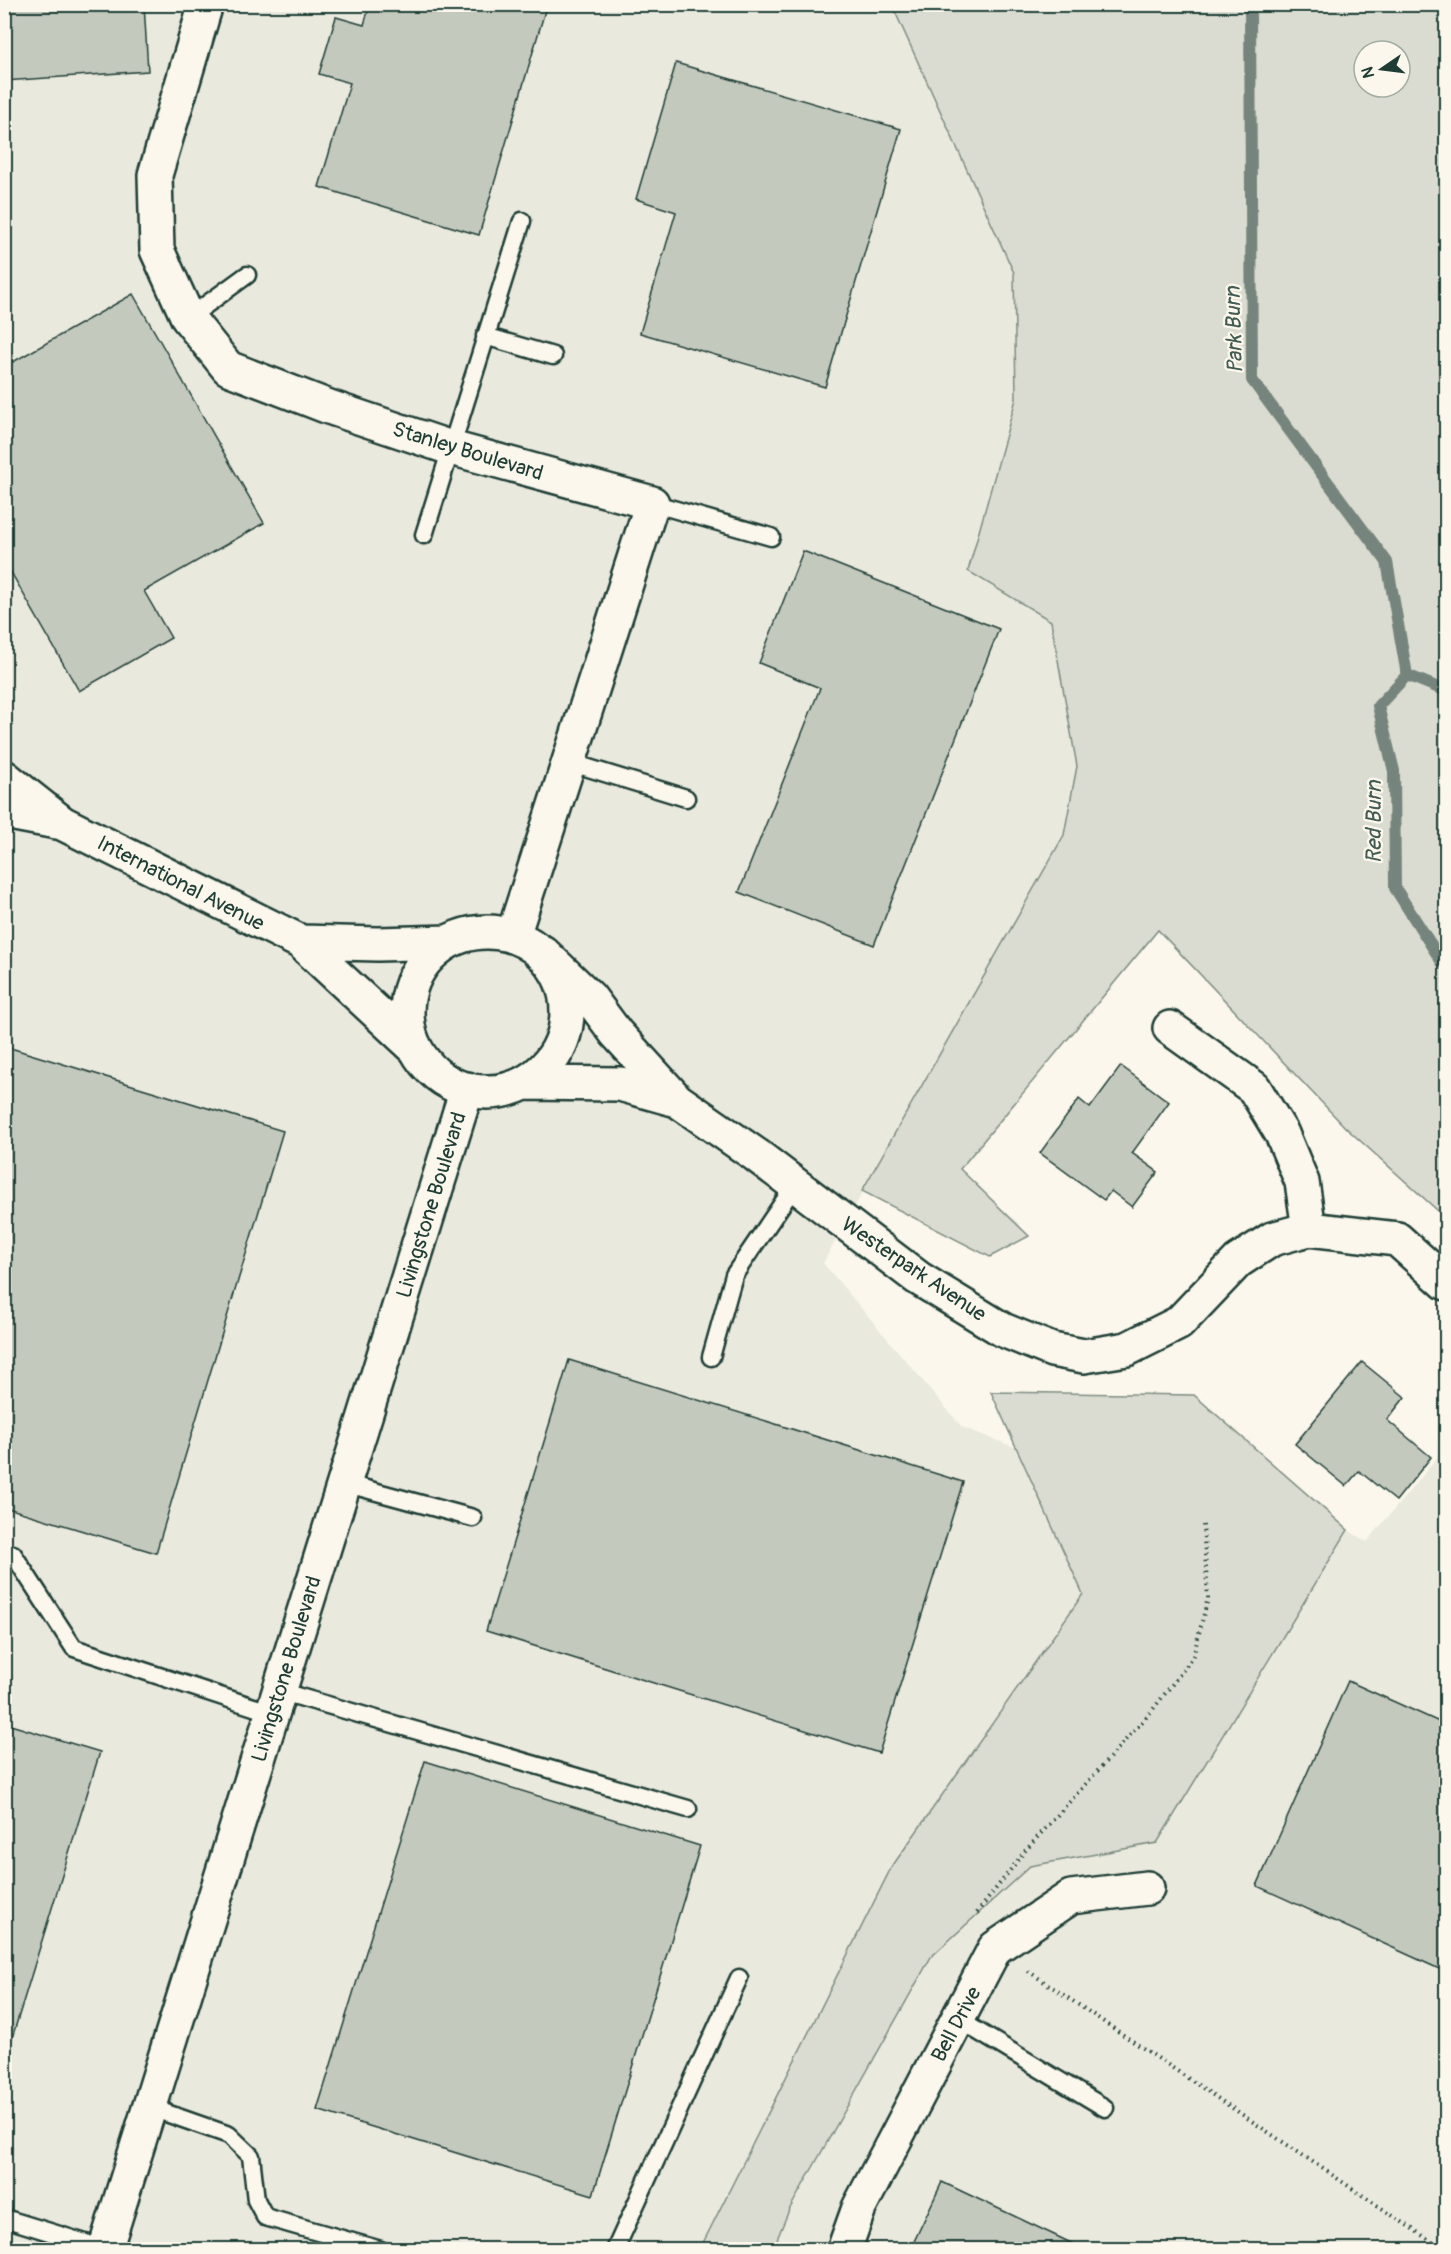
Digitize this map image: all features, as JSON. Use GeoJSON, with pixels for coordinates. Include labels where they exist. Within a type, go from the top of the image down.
{"type":"FeatureCollection","features":[{"type":"Feature","properties":{"kind":"street","name":"Stanley Boulevard"},"geometry":{"type":"LineString","coordinates":[[206,4],[155,175],[157,250],[188,318],[228,368],[329,407],[451,448],[652,503]]}},
{"type":"Feature","properties":{"kind":"street"},"geometry":{"type":"LineString","coordinates":[[513,936],[652,503]]}},
{"type":"Feature","properties":{"kind":"street","name":"International Avenue"},"geometry":{"type":"LineString","coordinates":[[4,777],[62,823],[301,942],[416,1048]]}},
{"type":"Feature","properties":{"kind":"street","name":"International Avenue"},"geometry":{"type":"LineString","coordinates":[[4,812],[62,823]]}},
{"type":"Feature","properties":{"kind":"street"},"geometry":{"type":"LineString","coordinates":[[491,932],[513,936],[542,952],[558,973],[566,997],[567,1022],[555,1054],[545,1068],[525,1083],[506,1090],[486,1092],[467,1089],[446,1080],[429,1067],[416,1048],[408,1025],[408,1001],[415,977],[429,957],[448,942],[468,934],[491,932]]}},
{"type":"Feature","properties":{"kind":"street","name":"International Avenue"},"geometry":{"type":"LineString","coordinates":[[301,942],[378,944],[448,942]]}},
{"type":"Feature","properties":{"kind":"street","name":"Westerpark Avenue"},"geometry":{"type":"LineString","coordinates":[[542,952],[590,998],[616,1033],[677,1100],[756,1155],[918,1278],[1003,1330],[1052,1350],[1084,1356],[1127,1349],[1179,1323],[1238,1261],[1272,1239],[1309,1229],[1397,1239],[1446,1283]]}},
{"type":"Feature","properties":{"kind":"street"},"geometry":{"type":"LineString","coordinates":[[1170,1028],[1254,1088],[1282,1134],[1302,1182],[1309,1229]]}},
{"type":"Feature","properties":{"kind":"street","name":"Westerpark Avenue"},"geometry":{"type":"LineString","coordinates":[[525,1083],[620,1084],[677,1100]]}},
{"type":"Feature","properties":{"kind":"street","name":"Livingstone Boulevard"},"geometry":{"type":"LineString","coordinates":[[105,2249],[467,1089]]}},
{"type":"Feature","properties":{"kind":"street","name":"Bell Drive"},"geometry":{"type":"LineString","coordinates":[[844,2250],[860,2208],[995,1948],[1071,1897],[1147,1887]]}},
{"type":"Feature","properties":{"kind":"lane"},"geometry":{"type":"LineString","coordinates":[[424,535],[522,221]]}},
{"type":"Feature","properties":{"kind":"lane"},"geometry":{"type":"LineString","coordinates":[[188,318],[247,275]]}},
{"type":"Feature","properties":{"kind":"lane"},"geometry":{"type":"LineString","coordinates":[[485,336],[553,356]]}},
{"type":"Feature","properties":{"kind":"lane"},"geometry":{"type":"LineString","coordinates":[[652,503],[771,537]]}},
{"type":"Feature","properties":{"kind":"lane"},"geometry":{"type":"LineString","coordinates":[[569,762],[686,798]]}},
{"type":"Feature","properties":{"kind":"lane"},"geometry":{"type":"LineString","coordinates":[[711,1358],[734,1275],[795,1185]]}},
{"type":"Feature","properties":{"kind":"lane"},"geometry":{"type":"LineString","coordinates":[[344,1483],[473,1518]]}},
{"type":"Feature","properties":{"kind":"lane"},"geometry":{"type":"LineString","coordinates":[[4,1552],[13,1554],[74,1648],[688,1809]]}},
{"type":"Feature","properties":{"kind":"lane"},"geometry":{"type":"LineString","coordinates":[[615,2250],[739,1978]]}},
{"type":"Feature","properties":{"kind":"lane"},"geometry":{"type":"LineString","coordinates":[[959,2020],[1105,2108]]}},
{"type":"Feature","properties":{"kind":"lane"},"geometry":{"type":"LineString","coordinates":[[149,2107],[229,2135],[251,2156],[256,2200],[265,2217],[381,2250]]}},
{"type":"Feature","properties":{"kind":"lane"},"geometry":{"type":"LineString","coordinates":[[4,2218],[105,2249]]}},
{"type":"Feature","properties":{"kind":"path"},"geometry":{"type":"LineString","coordinates":[[1203,1525],[1208,1598],[1193,1658],[1151,1712],[1025,1851],[967,1925],[995,1948],[1444,2250]]}},
{"type":"Feature","properties":{"kind":"shaded area"},"geometry":{"type":"Polygon","coordinates":[[[5,5],[892,5],[1014,273],[1016,399],[968,571],[1051,621],[1077,766],[1064,835],[823,1263],[962,1427],[1082,1473],[1173,1528],[1348,1530],[1367,1542],[1446,1447],[1446,2249],[5,2250],[5,5]]]}},
{"type":"Feature","properties":{"kind":"shaded area"},"geometry":{"type":"Polygon","coordinates":[[[892,5],[1446,5],[1446,1218],[1345,1127],[1158,930],[960,1169],[1029,1236],[990,1257],[862,1191],[1064,835],[1077,766],[1051,621],[968,571],[1016,399],[1014,273],[892,5]]]}},
{"type":"Feature","properties":{"kind":"shaded area"},"geometry":{"type":"Polygon","coordinates":[[[991,1392],[1194,1395],[1348,1530],[1157,1843],[1030,1866],[931,1957],[789,2210],[773,2249],[700,2249],[891,1868],[1083,1594],[991,1392]]]}},
{"type":"Feature","properties":{"kind":"building"},"geometry":{"type":"Polygon","coordinates":[[[4,4],[144,4],[148,71],[4,81],[4,4]]]}},
{"type":"Feature","properties":{"kind":"building"},"geometry":{"type":"Polygon","coordinates":[[[370,4],[547,4],[479,235],[319,187],[350,83],[319,74],[336,17],[364,25],[370,4]]]}},
{"type":"Feature","properties":{"kind":"building"},"geometry":{"type":"Polygon","coordinates":[[[676,63],[901,129],[825,387],[640,333],[676,212],[636,199],[676,63]]]}},
{"type":"Feature","properties":{"kind":"building"},"geometry":{"type":"Polygon","coordinates":[[[133,294],[264,523],[144,591],[171,638],[79,691],[4,560],[4,347],[13,362],[133,294]]]}},
{"type":"Feature","properties":{"kind":"building"},"geometry":{"type":"Polygon","coordinates":[[[803,551],[999,629],[874,945],[739,892],[820,688],[759,663],[803,551]]]}},
{"type":"Feature","properties":{"kind":"building"},"geometry":{"type":"Polygon","coordinates":[[[4,1046],[283,1131],[156,1553],[4,1507],[4,1046]]]}},
{"type":"Feature","properties":{"kind":"building"},"geometry":{"type":"Polygon","coordinates":[[[1121,1066],[1169,1102],[1132,1153],[1158,1172],[1132,1207],[1111,1191],[1104,1200],[1040,1153],[1079,1099],[1090,1108],[1121,1066]]]}},
{"type":"Feature","properties":{"kind":"building"},"geometry":{"type":"Polygon","coordinates":[[[569,1360],[963,1482],[879,1753],[486,1631],[569,1360]]]}},
{"type":"Feature","properties":{"kind":"building"},"geometry":{"type":"Polygon","coordinates":[[[1362,1362],[1405,1397],[1387,1420],[1431,1457],[1396,1501],[1359,1471],[1346,1486],[1295,1444],[1362,1362]]]}},
{"type":"Feature","properties":{"kind":"building"},"geometry":{"type":"Polygon","coordinates":[[[1348,1681],[1446,1725],[1446,1972],[1257,1886],[1348,1681]]]}},
{"type":"Feature","properties":{"kind":"building"},"geometry":{"type":"Polygon","coordinates":[[[4,1723],[100,1752],[4,2064],[4,1723]]]}},
{"type":"Feature","properties":{"kind":"building"},"geometry":{"type":"Polygon","coordinates":[[[425,1761],[700,1846],[593,2195],[317,2110],[425,1761]]]}},
{"type":"Feature","properties":{"kind":"building"},"geometry":{"type":"Polygon","coordinates":[[[942,2182],[1086,2250],[910,2250],[942,2182]]]}},
{"type":"Feature","properties":{"kind":"waterway","name":"Park Burn"},"geometry":{"type":"LineString","coordinates":[[1250,4],[1252,380],[1387,562],[1407,675],[1446,691]]}},
{"type":"Feature","properties":{"kind":"waterway","name":"Red Burn"},"geometry":{"type":"LineString","coordinates":[[1407,675],[1378,706],[1394,771],[1395,888],[1446,965]]}}]}
